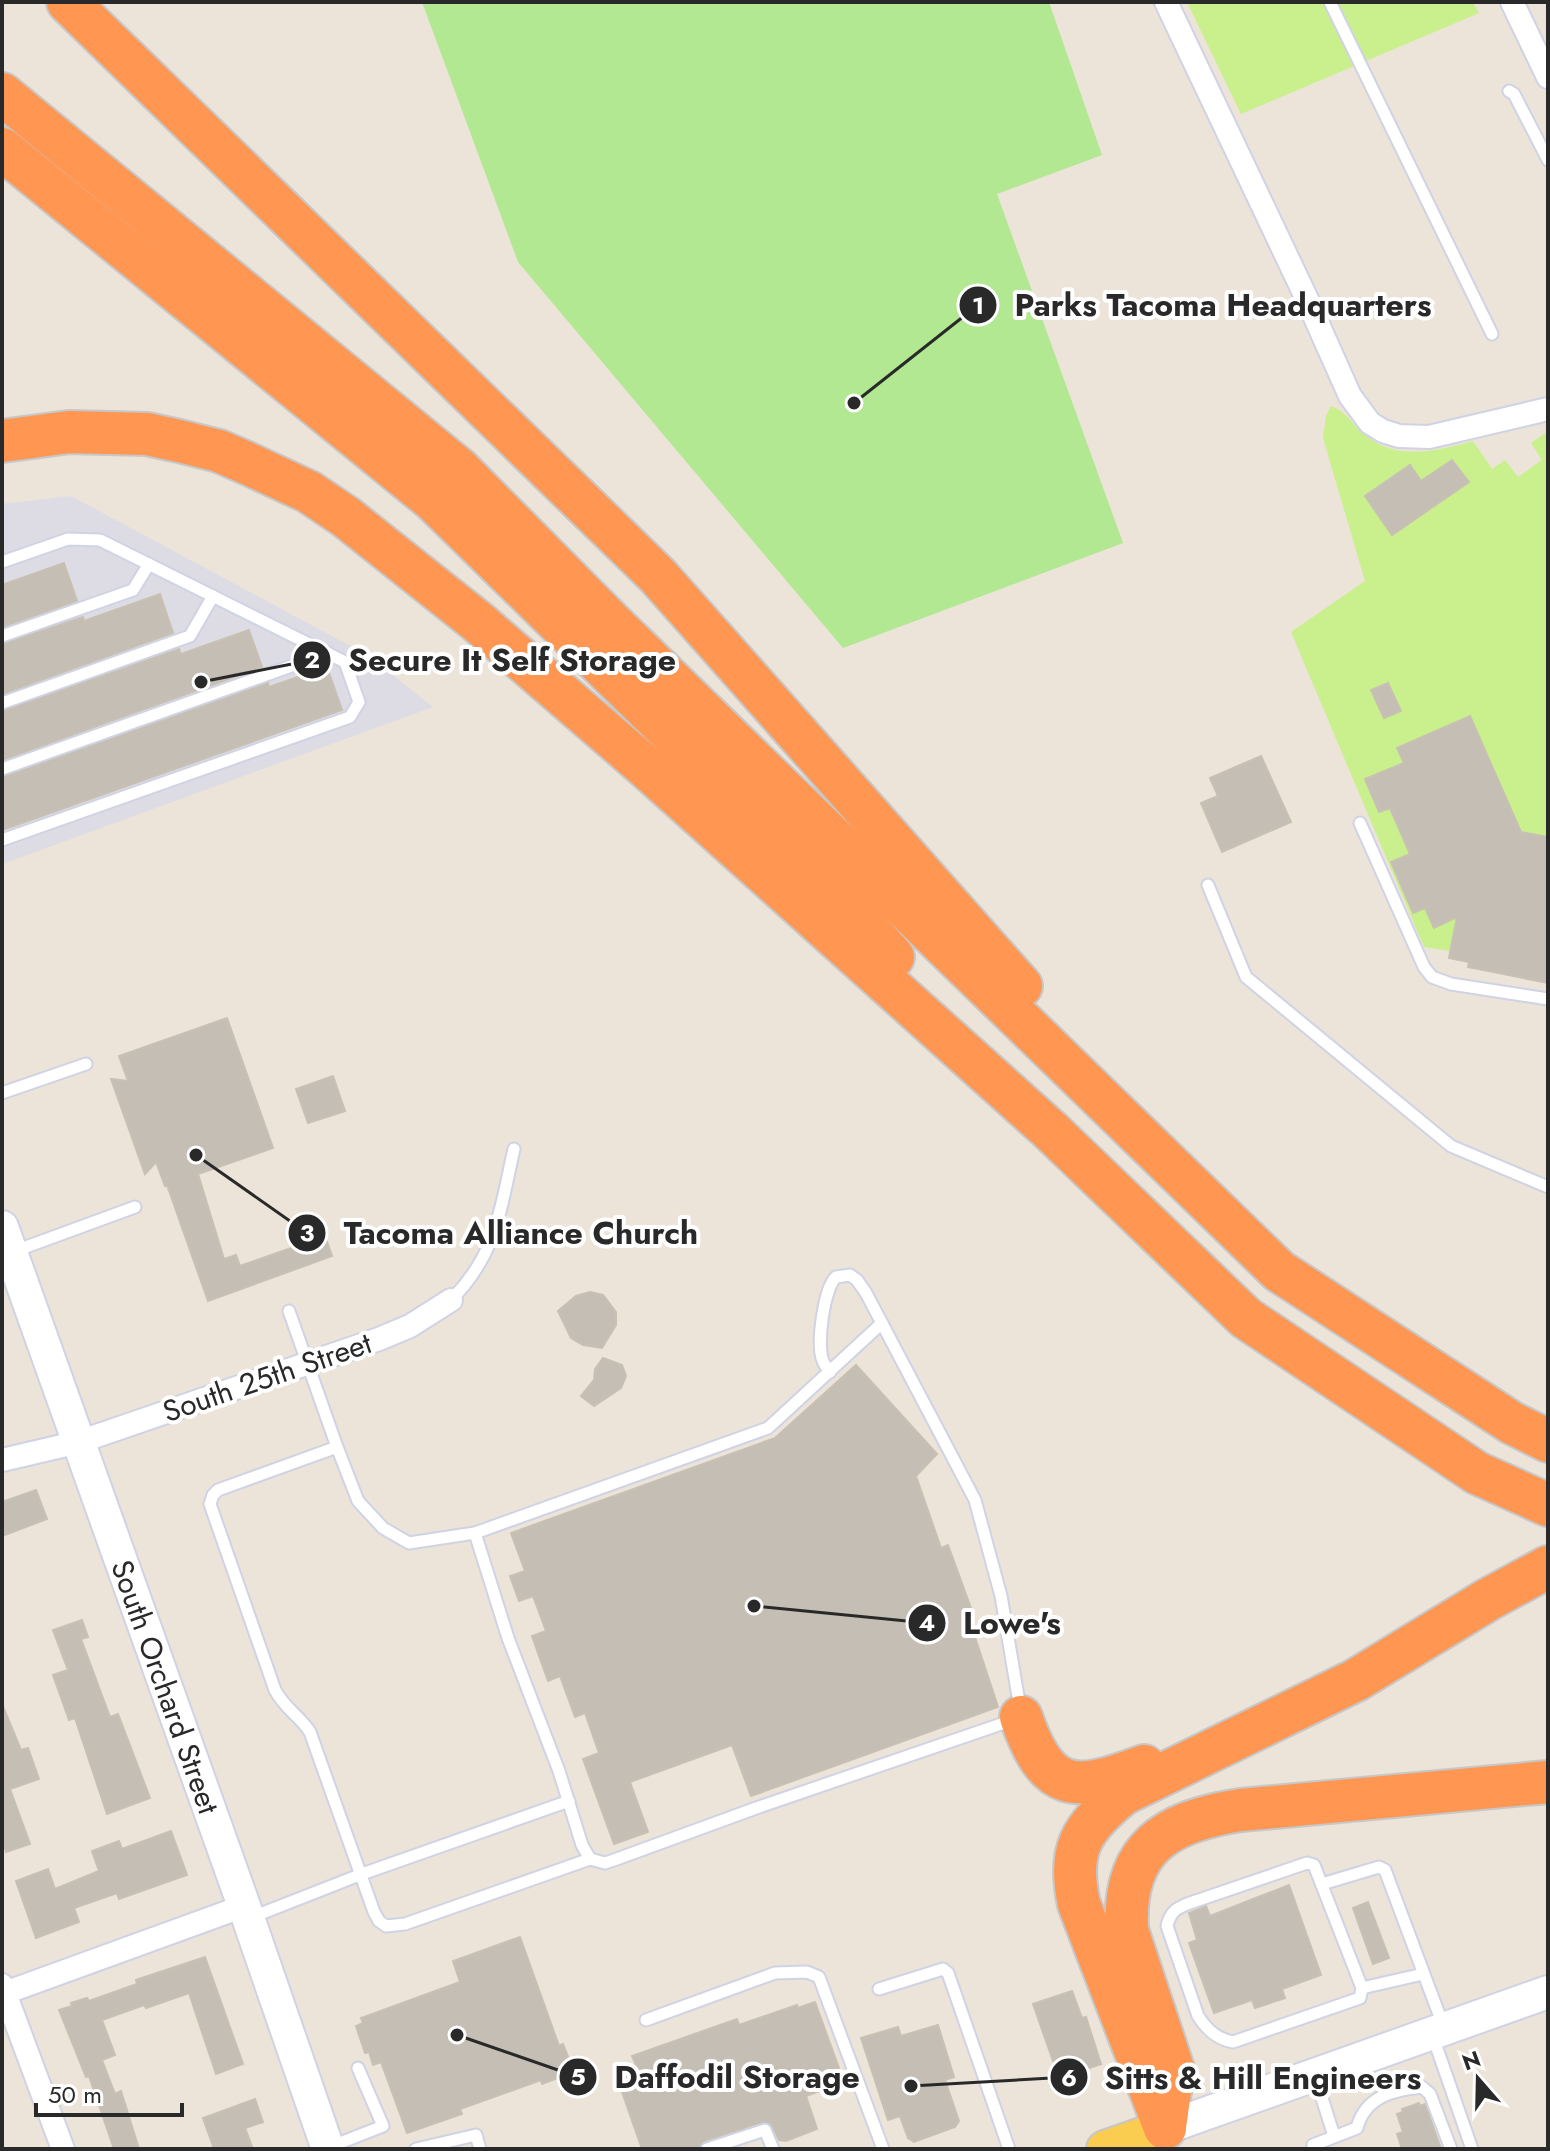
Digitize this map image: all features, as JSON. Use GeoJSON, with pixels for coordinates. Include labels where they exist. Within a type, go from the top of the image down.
{"type":"FeatureCollection","features":[{"type":"Feature","properties":{"kind":"highway"},"geometry":{"type":"LineString","coordinates":[[68,2],[658,576],[983,941],[1194,1187]]}},
{"type":"Feature","properties":{"kind":"highway"},"geometry":{"type":"LineString","coordinates":[[2,94],[459,469],[612,623],[1279,1271],[1512,1423],[1548,1441]]}},
{"type":"Feature","properties":{"kind":"highway"},"geometry":{"type":"LineString","coordinates":[[2,149],[434,501],[839,898],[1050,1130]]}},
{"type":"Feature","properties":{"kind":"highway"},"geometry":{"type":"LineString","coordinates":[[2,426],[44,417],[137,416],[195,428],[255,449],[316,483],[647,768],[1050,1130],[1246,1318],[1477,1473],[1548,1505]]}},
{"type":"Feature","properties":{"kind":"highway"},"geometry":{"type":"LineString","coordinates":[[2,441],[69,432],[109,431],[147,434],[219,451],[309,492],[346,517],[478,622]]}},
{"type":"Feature","properties":{"kind":"highway"},"geometry":{"type":"LineString","coordinates":[[1169,2139],[1079,1904],[1074,1881],[1075,1856],[1084,1832],[1099,1814],[1123,1794],[1356,1680],[1548,1567]]}},
{"type":"Feature","properties":{"kind":"highway"},"geometry":{"type":"LineString","coordinates":[[1021,1717],[1040,1762],[1064,1780],[1080,1784],[1097,1783],[1155,1762],[1199,1755]]}},
{"type":"Feature","properties":{"kind":"highway"},"geometry":{"type":"LineString","coordinates":[[1169,2139],[1173,2069],[1127,1930],[1126,1908],[1131,1881],[1156,1840],[1176,1827],[1204,1816],[1241,1810],[1548,1782]]}},
{"type":"Feature","properties":{"kind":"main road","name":"South Orchard Street"},"geometry":{"type":"LineString","coordinates":[[6,1240],[327,2148]]}},
{"type":"Feature","properties":{"kind":"main road"},"geometry":{"type":"LineString","coordinates":[[1105,2149],[1169,2139],[1315,2075],[1548,1992]]}},
{"type":"Feature","properties":{"kind":"street"},"geometry":{"type":"LineString","coordinates":[[1166,2],[1350,396],[1370,423],[1399,436],[1429,437],[1548,409]]}},
{"type":"Feature","properties":{"kind":"street"},"geometry":{"type":"LineString","coordinates":[[1512,2],[1548,77]]}},
{"type":"Feature","properties":{"kind":"street","name":"South 25th Street"},"geometry":{"type":"LineString","coordinates":[[2,1460],[79,1442],[307,1364],[410,1326],[451,1300]]}},
{"type":"Feature","properties":{"kind":"street"},"geometry":{"type":"LineString","coordinates":[[63,2149],[3,1991],[246,1912]]}},
{"type":"Feature","properties":{"kind":"lane"},"geometry":{"type":"LineString","coordinates":[[1330,2],[1492,334]]}},
{"type":"Feature","properties":{"kind":"lane"},"geometry":{"type":"LineString","coordinates":[[1509,91],[1514,94],[1548,160]]}},
{"type":"Feature","properties":{"kind":"lane"},"geometry":{"type":"LineString","coordinates":[[2,562],[68,539],[100,540],[345,662],[359,702],[350,717],[2,840]]}},
{"type":"Feature","properties":{"kind":"lane"},"geometry":{"type":"LineString","coordinates":[[2,636],[133,590],[149,564]]}},
{"type":"Feature","properties":{"kind":"lane"},"geometry":{"type":"LineString","coordinates":[[2,703],[190,636],[213,596]]}},
{"type":"Feature","properties":{"kind":"lane"},"geometry":{"type":"LineString","coordinates":[[2,769],[328,653]]}},
{"type":"Feature","properties":{"kind":"lane"},"geometry":{"type":"LineString","coordinates":[[1360,823],[1424,967],[1432,977],[1451,984],[1548,999]]}},
{"type":"Feature","properties":{"kind":"lane"},"geometry":{"type":"LineString","coordinates":[[1208,885],[1246,977],[1451,1146],[1548,1187]]}},
{"type":"Feature","properties":{"kind":"lane"},"geometry":{"type":"LineString","coordinates":[[2,1093],[86,1064]]}},
{"type":"Feature","properties":{"kind":"lane"},"geometry":{"type":"LineString","coordinates":[[451,1300],[471,1280],[494,1236],[514,1149]]}},
{"type":"Feature","properties":{"kind":"lane"},"geometry":{"type":"LineString","coordinates":[[6,1240],[135,1207]]}},
{"type":"Feature","properties":{"kind":"lane"},"geometry":{"type":"LineString","coordinates":[[337,1447],[218,1490],[210,1504],[275,1690],[286,1708],[310,1732],[378,1919],[390,1928],[590,1859],[605,1863],[614,1860],[1021,1717],[1001,1596],[975,1500],[882,1323],[855,1277],[847,1274],[833,1279],[829,1286],[820,1337],[822,1359],[830,1372]]}},
{"type":"Feature","properties":{"kind":"lane"},"geometry":{"type":"LineString","coordinates":[[289,1311],[358,1501],[383,1528],[409,1543],[475,1533],[768,1428],[882,1323]]}},
{"type":"Feature","properties":{"kind":"lane"},"geometry":{"type":"LineString","coordinates":[[475,1533],[508,1638],[569,1801],[582,1845],[590,1859]]}},
{"type":"Feature","properties":{"kind":"lane"},"geometry":{"type":"LineString","coordinates":[[246,1912],[569,1801]]}},
{"type":"Feature","properties":{"kind":"lane"},"geometry":{"type":"LineString","coordinates":[[1307,1863],[1314,1865],[1322,1884],[1362,1988],[1360,1998],[1233,2042],[1222,2040],[1206,2028],[1198,2016],[1167,1926],[1174,1910],[1307,1863]]}},
{"type":"Feature","properties":{"kind":"lane"},"geometry":{"type":"LineString","coordinates":[[1322,1884],[1379,1867],[1385,1870],[1423,1974],[1472,2149]]}},
{"type":"Feature","properties":{"kind":"lane"},"geometry":{"type":"LineString","coordinates":[[879,1989],[943,1969],[948,1973],[1009,2149]]}},
{"type":"Feature","properties":{"kind":"lane"},"geometry":{"type":"LineString","coordinates":[[646,2020],[775,1973],[807,1972],[819,1977],[883,2149]]}},
{"type":"Feature","properties":{"kind":"lane"},"geometry":{"type":"LineString","coordinates":[[1362,1988],[1423,1974]]}},
{"type":"Feature","properties":{"kind":"lane"},"geometry":{"type":"LineString","coordinates":[[327,2148],[383,2126],[358,2068]]}},
{"type":"Feature","properties":{"kind":"lane"},"geometry":{"type":"LineString","coordinates":[[1315,2075],[1334,2136]]}},
{"type":"Feature","properties":{"kind":"lane"},"geometry":{"type":"LineString","coordinates":[[1314,2149],[1313,2145],[1357,2128],[1368,2103],[1391,2093],[1422,2087],[1430,2094],[1451,2149]]}},
{"type":"Feature","properties":{"kind":"lane"},"geometry":{"type":"LineString","coordinates":[[707,2149],[765,2130],[773,2149]]}},
{"type":"Feature","properties":{"kind":"lane"},"geometry":{"type":"LineString","coordinates":[[416,2149],[476,2135],[480,2149]]}},
{"type":"Feature","properties":{"kind":"shaded area"},"geometry":{"type":"Polygon","coordinates":[[[71,496],[369,656],[433,707],[2,864],[2,504],[71,496]]]}},
{"type":"Feature","properties":{"kind":"green space"},"geometry":{"type":"Polygon","coordinates":[[[422,2],[1049,2],[1102,155],[997,194],[1123,543],[843,648],[518,262],[422,2]]]}},
{"type":"Feature","properties":{"kind":"green space"},"geometry":{"type":"Polygon","coordinates":[[[1187,2],[1473,2],[1479,13],[1241,114],[1187,2]]]}},
{"type":"Feature","properties":{"kind":"green space"},"geometry":{"type":"Polygon","coordinates":[[[1331,406],[1376,443],[1389,448],[1431,451],[1473,441],[1492,469],[1505,460],[1518,477],[1542,460],[1531,443],[1548,431],[1548,983],[1468,967],[1468,961],[1449,958],[1450,951],[1424,947],[1291,632],[1365,581],[1323,438],[1326,416],[1331,406]]]}},
{"type":"Feature","properties":{"kind":"building"},"geometry":{"type":"Polygon","coordinates":[[[1452,460],[1469,482],[1392,535],[1365,496],[1410,465],[1421,481],[1452,460]]]}},
{"type":"Feature","properties":{"kind":"building"},"geometry":{"type":"Polygon","coordinates":[[[64,563],[77,601],[2,627],[2,585],[64,563]]]}},
{"type":"Feature","properties":{"kind":"building"},"geometry":{"type":"Polygon","coordinates":[[[160,594],[173,633],[2,694],[2,644],[83,617],[84,621],[160,594]]]}},
{"type":"Feature","properties":{"kind":"building"},"geometry":{"type":"Polygon","coordinates":[[[249,630],[262,667],[2,760],[2,711],[179,649],[181,654],[249,630]]]}},
{"type":"Feature","properties":{"kind":"building"},"geometry":{"type":"Polygon","coordinates":[[[327,667],[342,710],[2,830],[2,777],[268,683],[269,687],[327,667]]]}},
{"type":"Feature","properties":{"kind":"building"},"geometry":{"type":"Polygon","coordinates":[[[1388,683],[1401,711],[1384,718],[1371,690],[1388,683]]]}},
{"type":"Feature","properties":{"kind":"building"},"geometry":{"type":"Polygon","coordinates":[[[1470,716],[1521,832],[1548,837],[1548,983],[1468,967],[1469,962],[1449,958],[1457,917],[1434,928],[1425,908],[1413,913],[1391,862],[1410,854],[1390,808],[1379,812],[1365,779],[1404,763],[1397,748],[1470,716]]]}},
{"type":"Feature","properties":{"kind":"building"},"geometry":{"type":"Polygon","coordinates":[[[1261,756],[1291,822],[1222,852],[1201,803],[1218,796],[1210,778],[1261,756]]]}},
{"type":"Feature","properties":{"kind":"building"},"geometry":{"type":"Polygon","coordinates":[[[227,1018],[273,1148],[198,1174],[224,1259],[236,1255],[240,1266],[325,1236],[332,1256],[208,1301],[167,1185],[156,1162],[145,1174],[111,1079],[128,1081],[119,1056],[227,1018]]]}},
{"type":"Feature","properties":{"kind":"building"},"geometry":{"type":"Polygon","coordinates":[[[333,1076],[345,1111],[308,1123],[296,1089],[333,1076]]]}},
{"type":"Feature","properties":{"kind":"building"},"geometry":{"type":"Polygon","coordinates":[[[590,1292],[603,1295],[616,1312],[616,1325],[602,1348],[583,1345],[571,1338],[558,1311],[576,1296],[590,1292]]]}},
{"type":"Feature","properties":{"kind":"building"},"geometry":{"type":"Polygon","coordinates":[[[603,1358],[622,1365],[626,1376],[621,1388],[594,1406],[581,1396],[594,1380],[595,1369],[603,1358]]]}},
{"type":"Feature","properties":{"kind":"building"},"geometry":{"type":"Polygon","coordinates":[[[856,1365],[937,1454],[916,1476],[941,1548],[948,1545],[972,1611],[967,1613],[998,1707],[751,1796],[732,1745],[630,1782],[648,1832],[614,1844],[583,1759],[599,1753],[585,1713],[575,1717],[560,1676],[548,1681],[532,1636],[546,1631],[533,1596],[519,1601],[510,1576],[525,1571],[511,1533],[775,1438],[856,1365]]]}},
{"type":"Feature","properties":{"kind":"building"},"geometry":{"type":"Polygon","coordinates":[[[36,1490],[47,1519],[2,1536],[2,1502],[36,1490]]]}},
{"type":"Feature","properties":{"kind":"building"},"geometry":{"type":"Polygon","coordinates":[[[82,1620],[88,1637],[81,1639],[110,1717],[118,1714],[150,1798],[107,1814],[75,1718],[69,1720],[53,1675],[68,1670],[53,1630],[82,1620]]]}},
{"type":"Feature","properties":{"kind":"building"},"geometry":{"type":"Polygon","coordinates":[[[2,1704],[21,1750],[28,1748],[39,1779],[10,1789],[30,1844],[6,1852],[2,1840],[2,1704]]]}},
{"type":"Feature","properties":{"kind":"building"},"geometry":{"type":"Polygon","coordinates":[[[171,1831],[187,1875],[119,1899],[117,1893],[74,1908],[79,1922],[36,1938],[16,1881],[48,1869],[55,1889],[99,1871],[92,1851],[119,1841],[122,1849],[171,1831]]]}},
{"type":"Feature","properties":{"kind":"building"},"geometry":{"type":"Polygon","coordinates":[[[1289,1885],[1321,1975],[1282,1989],[1285,1998],[1255,2008],[1252,2000],[1214,2013],[1189,1943],[1197,1940],[1189,1913],[1206,1906],[1210,1916],[1289,1885]]]}},
{"type":"Feature","properties":{"kind":"building"},"geometry":{"type":"Polygon","coordinates":[[[1368,1902],[1389,1958],[1373,1964],[1353,1908],[1368,1902]]]}},
{"type":"Feature","properties":{"kind":"building"},"geometry":{"type":"Polygon","coordinates":[[[520,1937],[559,2046],[563,2044],[574,2072],[542,2084],[541,2080],[460,2109],[462,2114],[407,2133],[381,2062],[373,2065],[369,2052],[365,2053],[356,2026],[363,2023],[361,2018],[460,1982],[453,1961],[520,1937]]]}},
{"type":"Feature","properties":{"kind":"building"},"geometry":{"type":"Polygon","coordinates":[[[205,1957],[243,2064],[216,2074],[189,1993],[102,2020],[115,2055],[102,2060],[115,2094],[121,2091],[139,2149],[114,2149],[89,2076],[86,2077],[59,2010],[72,2006],[71,2003],[87,1998],[89,2001],[137,1984],[136,1980],[205,1957]]]}},
{"type":"Feature","properties":{"kind":"building"},"geometry":{"type":"Polygon","coordinates":[[[1072,1991],[1082,2018],[1086,2017],[1101,2064],[1059,2078],[1033,2004],[1072,1991]]]}},
{"type":"Feature","properties":{"kind":"building"},"geometry":{"type":"Polygon","coordinates":[[[815,2002],[844,2082],[806,2096],[817,2129],[786,2141],[779,2140],[771,2124],[763,2122],[704,2141],[699,2149],[642,2149],[615,2072],[636,2065],[632,2056],[737,2019],[739,2025],[815,2002]]]}},
{"type":"Feature","properties":{"kind":"building"},"geometry":{"type":"Polygon","coordinates":[[[938,2025],[954,2077],[945,2080],[959,2121],[955,2127],[914,2142],[908,2138],[900,2116],[888,2120],[861,2038],[898,2027],[901,2036],[938,2025]]]}},
{"type":"Feature","properties":{"kind":"building"},"geometry":{"type":"Polygon","coordinates":[[[255,2099],[263,2122],[245,2128],[253,2149],[214,2149],[203,2118],[255,2099]]]}},
{"type":"Feature","properties":{"kind":"building"},"geometry":{"type":"Polygon","coordinates":[[[1419,2103],[1420,2106],[1425,2104],[1441,2149],[1402,2149],[1397,2134],[1403,2132],[1397,2114],[1419,2103]]]}},
{"type":"Feature","properties":{"kind":"place","name":"Parks Tacoma Headquarters"},"geometry":{"type":"Point","coordinates":[854,403]}},
{"type":"Feature","properties":{"kind":"place","name":"Secure It Self Storage"},"geometry":{"type":"Point","coordinates":[201,682]}},
{"type":"Feature","properties":{"kind":"place","name":"Tacoma Alliance Church"},"geometry":{"type":"Point","coordinates":[196,1155]}},
{"type":"Feature","properties":{"kind":"place","name":"Lowe's"},"geometry":{"type":"Point","coordinates":[754,1606]}},
{"type":"Feature","properties":{"kind":"place","name":"Daffodil Storage"},"geometry":{"type":"Point","coordinates":[457,2035]}},
{"type":"Feature","properties":{"kind":"place","name":"Sitts & Hill Engineers"},"geometry":{"type":"Point","coordinates":[911,2086]}}]}
